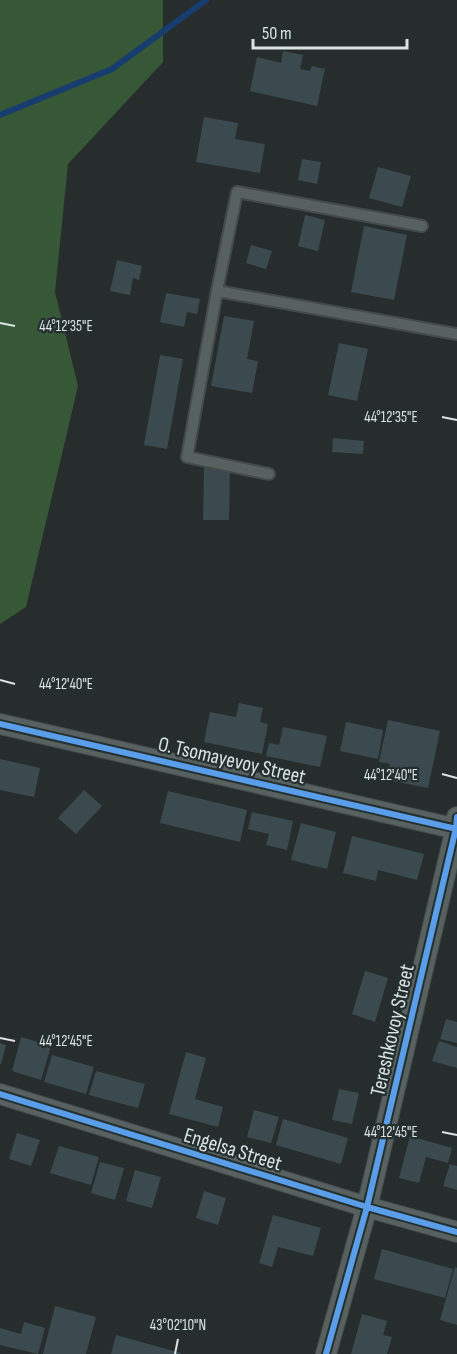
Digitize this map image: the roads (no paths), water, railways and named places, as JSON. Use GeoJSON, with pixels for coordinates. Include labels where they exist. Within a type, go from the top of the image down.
{"type":"FeatureCollection","features":[{"type":"Feature","properties":{"kind":"street","name":"O. Tsomayevoy Street"},"geometry":{"type":"LineString","coordinates":[[0,724],[457,824]]}},
{"type":"Feature","properties":{"kind":"street","name":"Tereshkovoy Street"},"geometry":{"type":"LineString","coordinates":[[326,1354],[367,1207],[457,824]]}},
{"type":"Feature","properties":{"kind":"street","name":"Engelsa Street"},"geometry":{"type":"LineString","coordinates":[[0,1094],[367,1207],[457,1232]]}},
{"type":"Feature","properties":{"kind":"lane"},"geometry":{"type":"LineString","coordinates":[[269,474],[188,457],[237,192],[422,226]]}},
{"type":"Feature","properties":{"kind":"lane"},"geometry":{"type":"LineString","coordinates":[[217,291],[457,334]]}},
{"type":"Feature","properties":{"kind":"waterway"},"geometry":{"type":"LineString","coordinates":[[0,115],[112,69],[206,0]]}}]}
